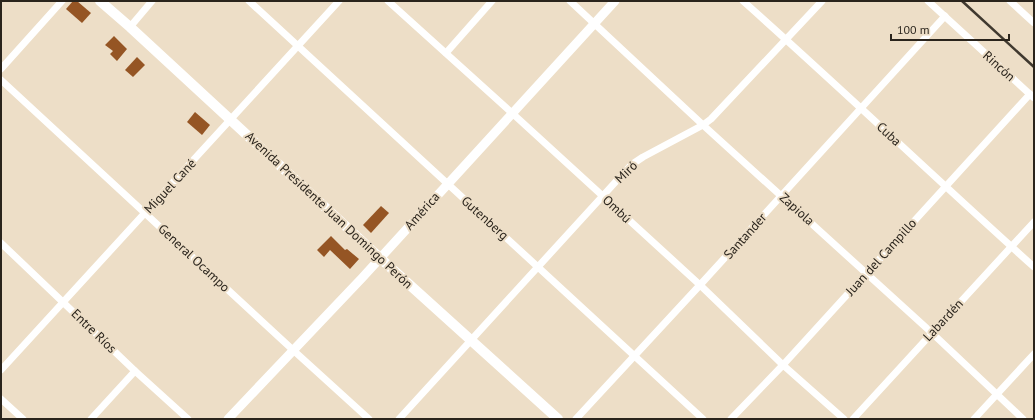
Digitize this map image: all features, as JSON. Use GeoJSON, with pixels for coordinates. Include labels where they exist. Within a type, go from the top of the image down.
{"type":"FeatureCollection","features":[{"type":"Feature","properties":{"kind":"main road","name":"Avenida Presidente Juan Domingo Perón"},"geometry":{"type":"LineString","coordinates":[[100,1],[558,419]]}},
{"type":"Feature","properties":{"kind":"street"},"geometry":{"type":"LineString","coordinates":[[1,69],[62,1]]}},
{"type":"Feature","properties":{"kind":"street"},"geometry":{"type":"LineString","coordinates":[[130,27],[152,1]]}},
{"type":"Feature","properties":{"kind":"street","name":"Gutenberg"},"geometry":{"type":"LineString","coordinates":[[249,1],[703,419]]}},
{"type":"Feature","properties":{"kind":"street","name":"Miguel Cané"},"geometry":{"type":"LineString","coordinates":[[1,370],[339,1]]}},
{"type":"Feature","properties":{"kind":"street","name":"Ombú"},"geometry":{"type":"LineString","coordinates":[[388,1],[700,285],[783,365],[844,419]]}},
{"type":"Feature","properties":{"kind":"street"},"geometry":{"type":"LineString","coordinates":[[446,53],[492,1]]}},
{"type":"Feature","properties":{"kind":"street","name":"Zapiola"},"geometry":{"type":"LineString","coordinates":[[570,1],[703,125],[867,273],[1023,419]]}},
{"type":"Feature","properties":{"kind":"street","name":"América"},"geometry":{"type":"LineString","coordinates":[[228,419],[380,258],[615,1]]}},
{"type":"Feature","properties":{"kind":"street","name":"Cuba"},"geometry":{"type":"LineString","coordinates":[[743,1],[1034,267]]}},
{"type":"Feature","properties":{"kind":"street","name":"Miró"},"geometry":{"type":"LineString","coordinates":[[399,419],[631,165],[703,125],[711,119],[822,1]]}},
{"type":"Feature","properties":{"kind":"street","name":"Rincón"},"geometry":{"type":"LineString","coordinates":[[928,1],[1032,96]]}},
{"type":"Feature","properties":{"kind":"street"},"geometry":{"type":"LineString","coordinates":[[1010,1],[1034,23]]}},
{"type":"Feature","properties":{"kind":"street","name":"Santander"},"geometry":{"type":"LineString","coordinates":[[576,419],[782,196],[944,16]]}},
{"type":"Feature","properties":{"kind":"street","name":"General Ocampo"},"geometry":{"type":"LineString","coordinates":[[1,80],[369,419]]}},
{"type":"Feature","properties":{"kind":"street","name":"Juan del Campillo"},"geometry":{"type":"LineString","coordinates":[[731,419],[783,365],[945,187],[1032,96]]}},
{"type":"Feature","properties":{"kind":"street","name":"Labardén"},"geometry":{"type":"LineString","coordinates":[[853,419],[1034,222]]}},
{"type":"Feature","properties":{"kind":"street","name":"Entre Ríos"},"geometry":{"type":"LineString","coordinates":[[1,243],[135,371],[188,419]]}},
{"type":"Feature","properties":{"kind":"street"},"geometry":{"type":"LineString","coordinates":[[974,419],[1034,354]]}},
{"type":"Feature","properties":{"kind":"street"},"geometry":{"type":"LineString","coordinates":[[91,419],[135,371]]}},
{"type":"Feature","properties":{"kind":"street"},"geometry":{"type":"LineString","coordinates":[[1,399],[23,419]]}},
{"type":"Feature","properties":{"kind":"building"},"geometry":{"type":"Polygon","coordinates":[[[73,1],[77,1],[91,13],[82,23],[66,9],[73,1]]]}},
{"type":"Feature","properties":{"kind":"building"},"geometry":{"type":"Polygon","coordinates":[[[114,36],[127,49],[117,61],[110,54],[113,51],[105,45],[114,36]]]}},
{"type":"Feature","properties":{"kind":"building"},"geometry":{"type":"Polygon","coordinates":[[[137,57],[145,65],[133,77],[125,70],[137,57]]]}},
{"type":"Feature","properties":{"kind":"building"},"geometry":{"type":"Polygon","coordinates":[[[195,112],[210,125],[202,135],[187,122],[195,112]]]}},
{"type":"Feature","properties":{"kind":"building"},"geometry":{"type":"Polygon","coordinates":[[[381,206],[389,213],[371,233],[363,225],[381,206]]]}},
{"type":"Feature","properties":{"kind":"building"},"geometry":{"type":"Polygon","coordinates":[[[331,236],[345,250],[347,249],[359,259],[350,269],[330,250],[324,257],[317,250],[331,236]]]}},
{"type":"Feature","properties":{"kind":"railway"},"geometry":{"type":"LineString","coordinates":[[962,1],[1034,67]]}}]}
